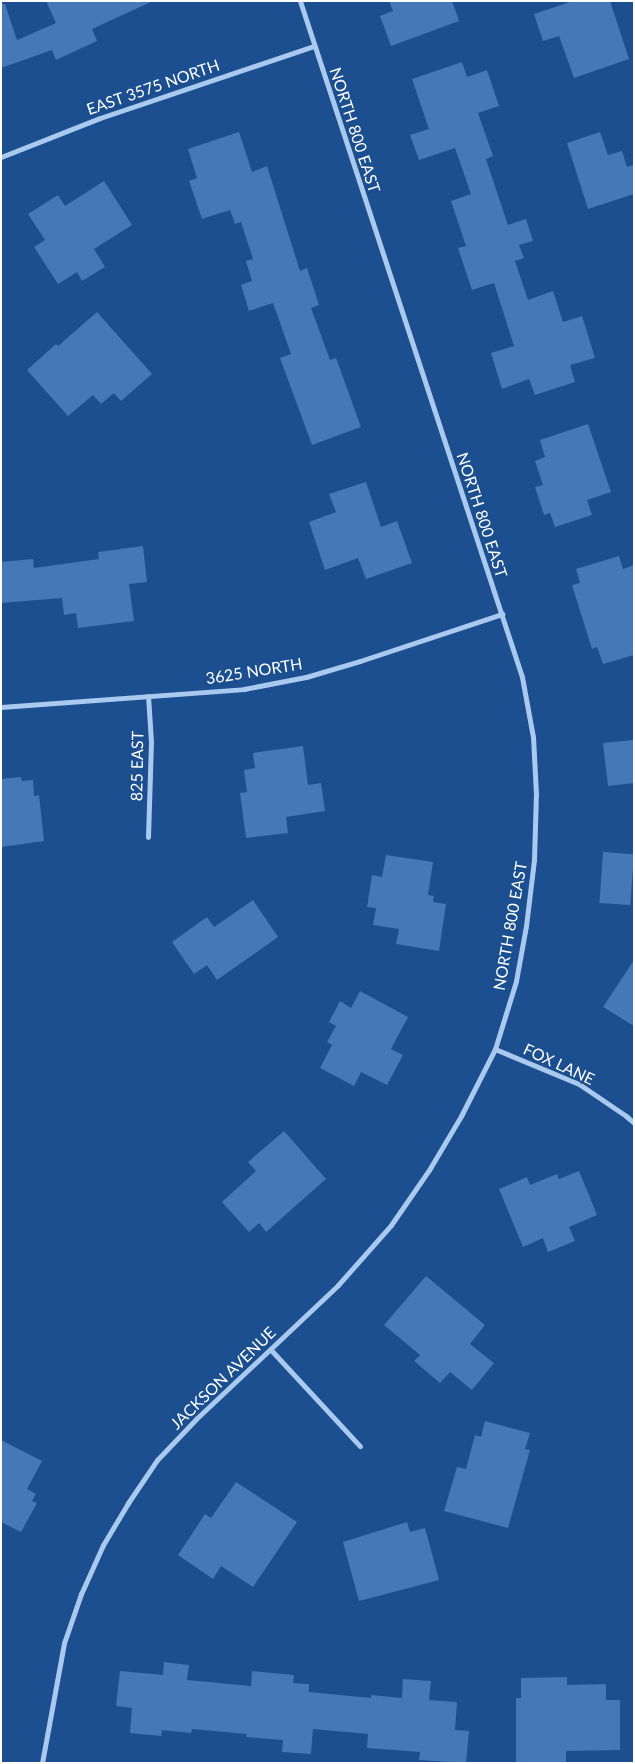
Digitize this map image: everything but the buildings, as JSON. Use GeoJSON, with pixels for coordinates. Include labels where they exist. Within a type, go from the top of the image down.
{"type":"FeatureCollection","features":[{"type":"Feature","properties":{"kind":"street","name":"NORTH 800 EAST"},"geometry":{"type":"LineString","coordinates":[[300,1],[522,677],[533,738],[536,794],[534,860],[526,926],[516,981],[495,1050]]}},
{"type":"Feature","properties":{"kind":"street","name":"EAST 3575 NORTH"},"geometry":{"type":"LineString","coordinates":[[1,157],[100,118],[314,46]]}},
{"type":"Feature","properties":{"kind":"street","name":"3625 NORTH"},"geometry":{"type":"LineString","coordinates":[[1,707],[244,689],[306,677],[502,614]]}},
{"type":"Feature","properties":{"kind":"street","name":"825 EAST"},"geometry":{"type":"LineString","coordinates":[[148,696],[151,742],[148,837]]}},
{"type":"Feature","properties":{"kind":"street","name":"FOX LANE"},"geometry":{"type":"LineString","coordinates":[[495,1050],[579,1084],[634,1123]]}},
{"type":"Feature","properties":{"kind":"street","name":"JACKSON AVENUE"},"geometry":{"type":"LineString","coordinates":[[42,1763],[64,1643],[81,1594],[103,1545],[128,1503],[157,1460],[196,1419],[338,1285],[391,1224],[430,1170],[461,1116],[495,1050]]}},
{"type":"Feature","properties":{"kind":"street"},"geometry":{"type":"LineString","coordinates":[[271,1350],[360,1446]]}}]}
